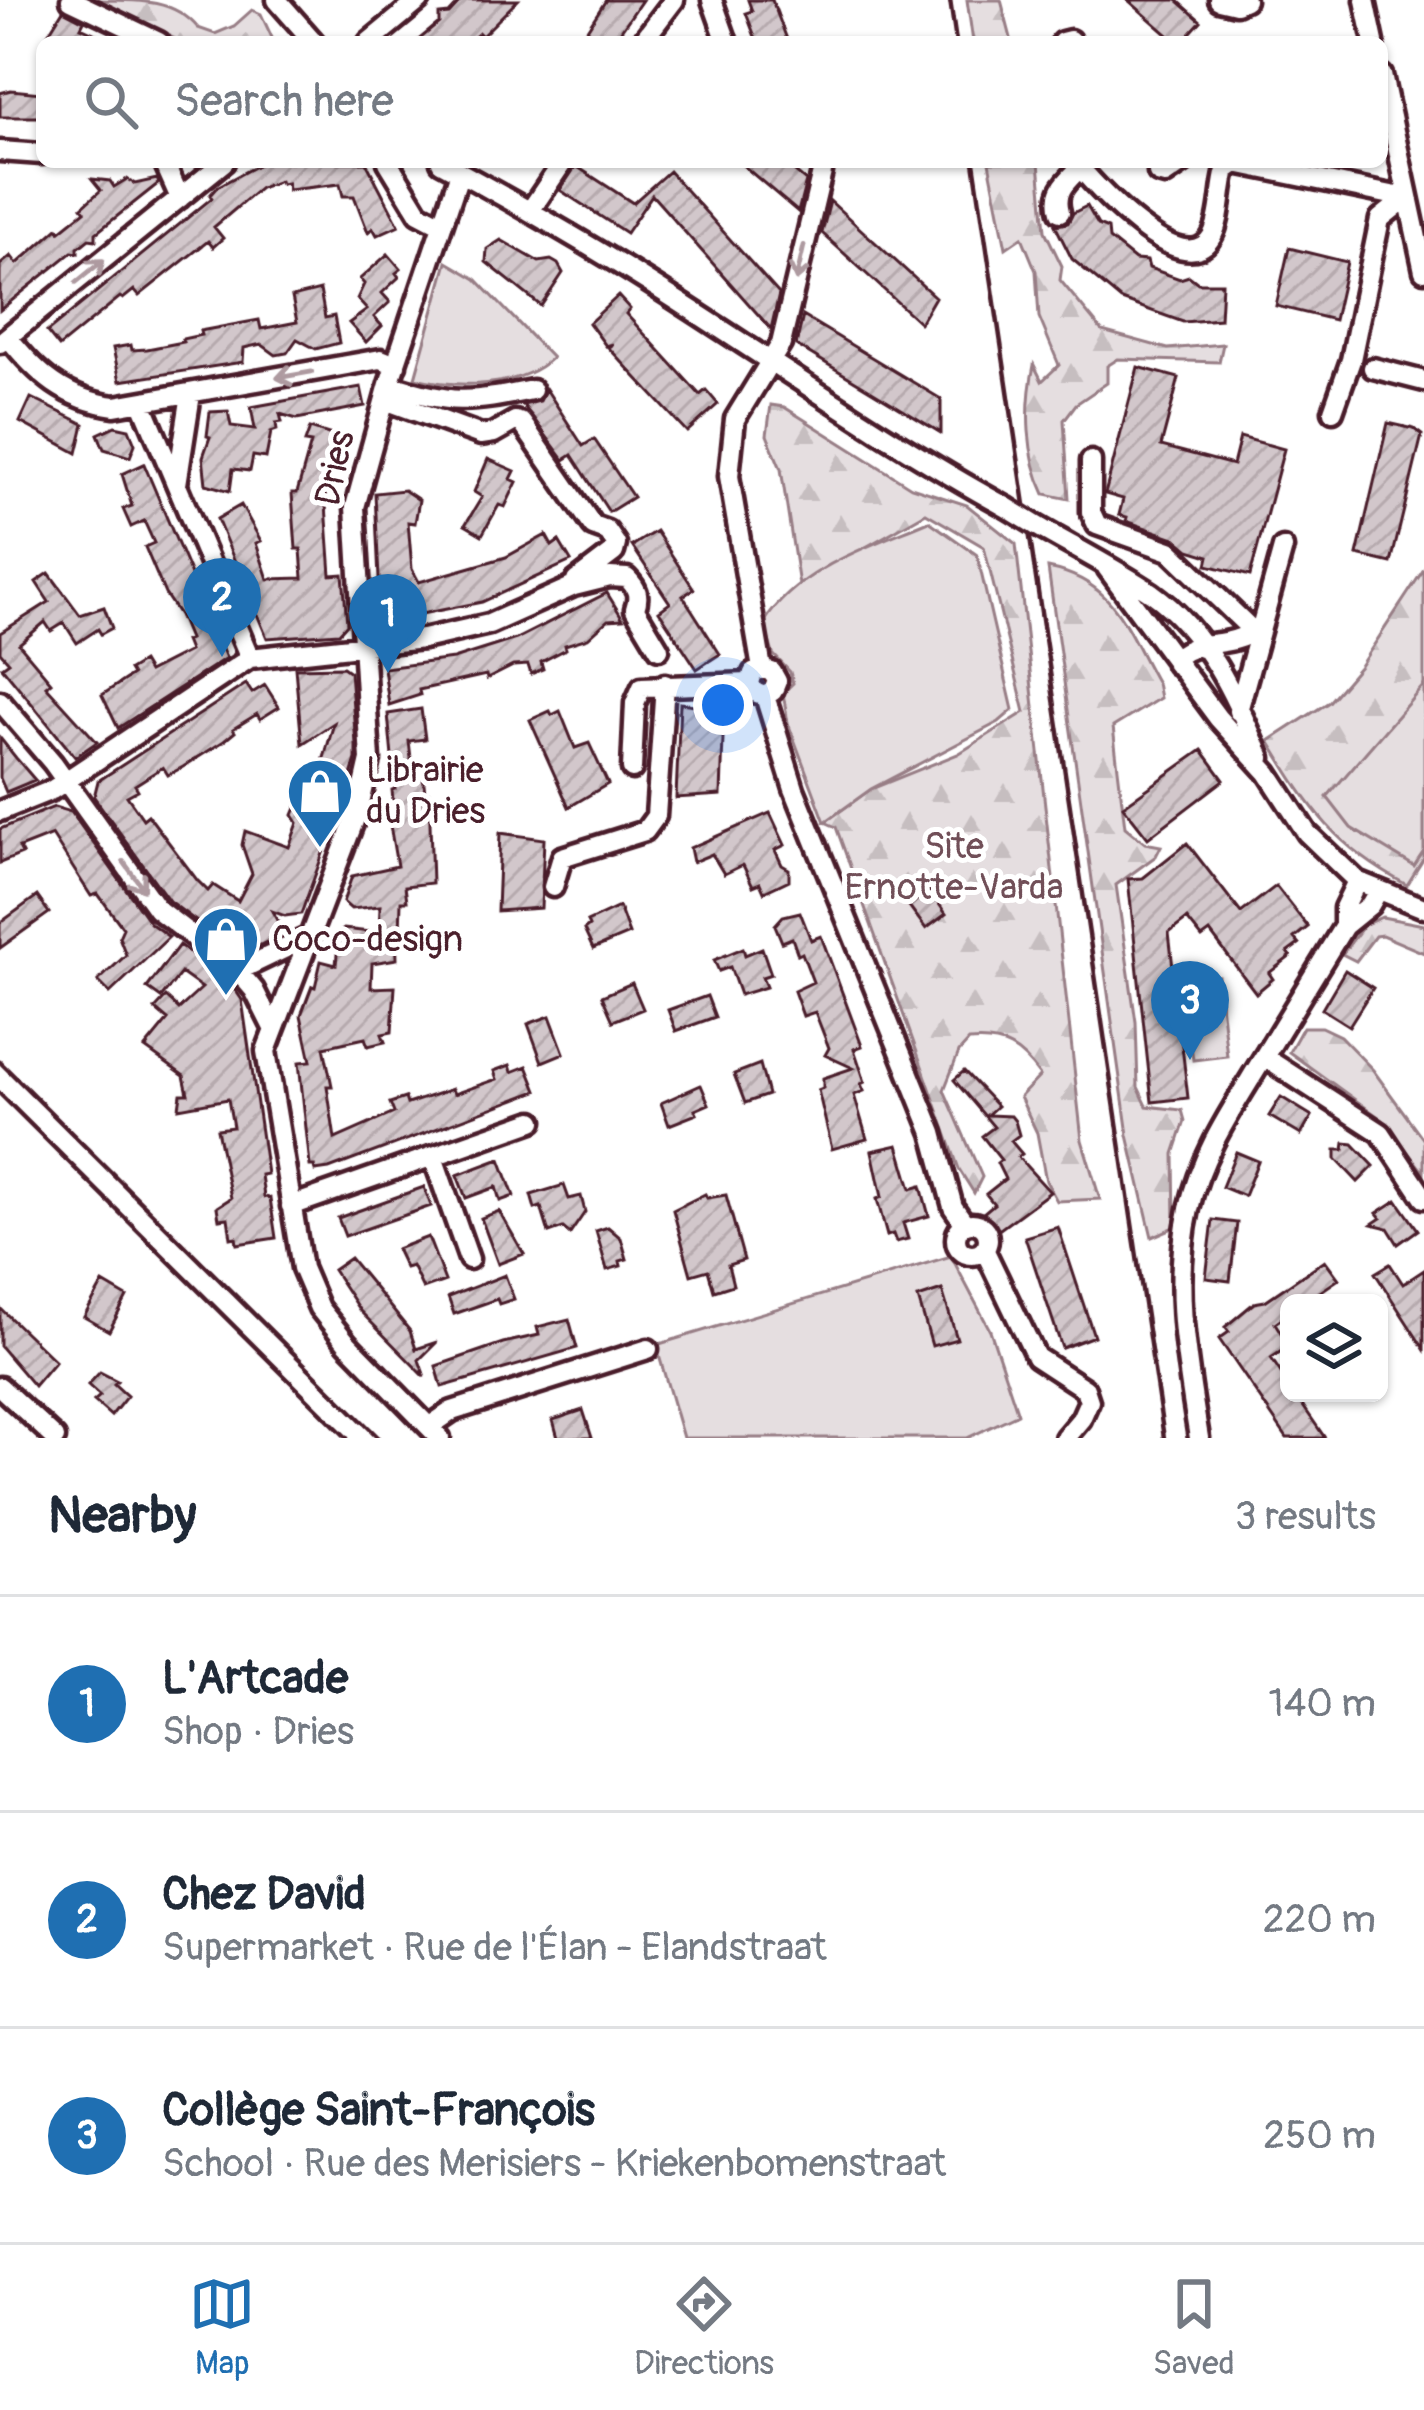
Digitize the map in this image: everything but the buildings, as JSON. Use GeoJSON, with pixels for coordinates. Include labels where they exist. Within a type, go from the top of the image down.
{"type":"FeatureCollection","features":[{"type":"Feature","properties":{"kind":"street"},"geometry":{"type":"LineString","coordinates":[[71,0],[146,36]]}},
{"type":"Feature","properties":{"kind":"street"},"geometry":{"type":"LineString","coordinates":[[277,0],[297,33]]}},
{"type":"Feature","properties":{"kind":"street"},"geometry":{"type":"LineString","coordinates":[[376,36],[420,0]]}},
{"type":"Feature","properties":{"kind":"street"},"geometry":{"type":"LineString","coordinates":[[647,36],[674,0]]}},
{"type":"Feature","properties":{"kind":"street"},"geometry":{"type":"LineString","coordinates":[[712,0],[725,36]]}},
{"type":"Feature","properties":{"kind":"street"},"geometry":{"type":"LineString","coordinates":[[1219,0],[1235,4],[1245,0]]}},
{"type":"Feature","properties":{"kind":"street"},"geometry":{"type":"LineString","coordinates":[[1365,0],[1374,36]]}},
{"type":"Feature","properties":{"kind":"street"},"geometry":{"type":"LineString","coordinates":[[1388,106],[1424,271]]}},
{"type":"Feature","properties":{"kind":"street"},"geometry":{"type":"LineString","coordinates":[[0,151],[36,154]]}},
{"type":"Feature","properties":{"kind":"street"},"geometry":{"type":"LineString","coordinates":[[166,168],[179,198]]}},
{"type":"Feature","properties":{"kind":"street"},"geometry":{"type":"LineString","coordinates":[[216,168],[4,340],[38,371],[82,400],[115,406],[381,359],[396,364]]}},
{"type":"Feature","properties":{"kind":"street"},"geometry":{"type":"LineString","coordinates":[[392,168],[419,213],[440,224]]}},
{"type":"Feature","properties":{"kind":"street"},"geometry":{"type":"LineString","coordinates":[[452,168],[648,281],[770,363],[1164,603],[1202,645],[1240,708],[1268,773]]}},
{"type":"Feature","properties":{"kind":"street"},"geometry":{"type":"LineString","coordinates":[[530,211],[559,168]]}},
{"type":"Feature","properties":{"kind":"street"},"geometry":{"type":"LineString","coordinates":[[820,168],[785,332],[735,419],[728,476],[759,682],[794,789],[933,1133],[953,1207],[965,1224],[956,1234],[959,1248],[971,1255],[985,1250],[1036,1357],[1084,1389],[1085,1410],[1065,1438]]}},
{"type":"Feature","properties":{"kind":"street"},"geometry":{"type":"LineString","coordinates":[[1060,212],[1061,186],[1076,168]]}},
{"type":"Feature","properties":{"kind":"street"},"geometry":{"type":"LineString","coordinates":[[1081,168],[1145,233],[1191,248],[1213,235],[1219,168]]}},
{"type":"Feature","properties":{"kind":"street"},"geometry":{"type":"LineString","coordinates":[[1158,173],[1165,175],[1175,168]]}},
{"type":"Feature","properties":{"kind":"street"},"geometry":{"type":"LineString","coordinates":[[1274,168],[1345,188],[1406,198]]}},
{"type":"Feature","properties":{"kind":"street","name":"Dries"},"geometry":{"type":"LineString","coordinates":[[435,1432],[319,1308],[302,1268],[266,1051],[358,808],[370,760],[355,507],[387,392],[460,172]]}},
{"type":"Feature","properties":{"kind":"street"},"geometry":{"type":"LineString","coordinates":[[1333,411],[1351,360],[1380,219],[1406,198]]}},
{"type":"Feature","properties":{"kind":"street"},"geometry":{"type":"LineString","coordinates":[[1373,368],[1424,381]]}},
{"type":"Feature","properties":{"kind":"street"},"geometry":{"type":"LineString","coordinates":[[387,392],[440,401],[486,400],[532,390]]}},
{"type":"Feature","properties":{"kind":"street"},"geometry":{"type":"LineString","coordinates":[[387,392],[481,435],[494,434],[515,421],[522,423],[593,526],[608,530],[616,544],[614,552],[577,578],[574,586]]}},
{"type":"Feature","properties":{"kind":"street"},"geometry":{"type":"LineString","coordinates":[[177,484],[191,394]]}},
{"type":"Feature","properties":{"kind":"street"},"geometry":{"type":"LineString","coordinates":[[142,403],[250,658]]}},
{"type":"Feature","properties":{"kind":"street"},"geometry":{"type":"LineString","coordinates":[[1091,461],[1091,512],[1097,525],[1170,551],[1256,630]]}},
{"type":"Feature","properties":{"kind":"street"},"geometry":{"type":"LineString","coordinates":[[1218,718],[1227,720],[1240,708],[1256,630],[1283,548]]}},
{"type":"Feature","properties":{"kind":"street"},"geometry":{"type":"LineString","coordinates":[[1107,568],[1218,718],[1268,773],[1307,833],[1357,880],[1424,908]]}},
{"type":"Feature","properties":{"kind":"street"},"geometry":{"type":"LineString","coordinates":[[0,811],[66,781],[250,658],[423,639],[489,624],[574,586],[610,577],[626,578],[636,587],[635,609],[659,649]]}},
{"type":"Feature","properties":{"kind":"street"},"geometry":{"type":"LineString","coordinates":[[1148,620],[1147,606],[1164,603]]}},
{"type":"Feature","properties":{"kind":"street"},"geometry":{"type":"LineString","coordinates":[[1176,664],[1183,651],[1238,642],[1256,630]]}},
{"type":"Feature","properties":{"kind":"street"},"geometry":{"type":"LineString","coordinates":[[632,769],[637,695],[644,686],[759,682]]}},
{"type":"Feature","properties":{"kind":"street"},"geometry":{"type":"LineString","coordinates":[[553,887],[562,857],[645,831],[656,816],[665,684]]}},
{"type":"Feature","properties":{"kind":"street"},"geometry":{"type":"LineString","coordinates":[[0,700],[66,781],[157,909],[238,971],[254,990],[273,1028]]}},
{"type":"Feature","properties":{"kind":"street"},"geometry":{"type":"LineString","coordinates":[[1344,926],[1344,908],[1357,880]]}},
{"type":"Feature","properties":{"kind":"street"},"geometry":{"type":"LineString","coordinates":[[1199,1438],[1181,1298],[1189,1210],[1202,1166],[1344,926],[1378,892]]}},
{"type":"Feature","properties":{"kind":"street"},"geometry":{"type":"LineString","coordinates":[[238,971],[307,938]]}},
{"type":"Feature","properties":{"kind":"street"},"geometry":{"type":"LineString","coordinates":[[1264,1057],[1381,1133],[1424,1198]]}},
{"type":"Feature","properties":{"kind":"street"},"geometry":{"type":"LineString","coordinates":[[291,1206],[533,1121]]}},
{"type":"Feature","properties":{"kind":"street"},"geometry":{"type":"LineString","coordinates":[[434,1157],[470,1259]]}},
{"type":"Feature","properties":{"kind":"street"},"geometry":{"type":"LineString","coordinates":[[435,1432],[452,1411],[649,1349]]}},
{"type":"Feature","properties":{"kind":"street"},"geometry":{"type":"LineString","coordinates":[[0,1388],[55,1438]]}},
{"type":"Feature","properties":{"kind":"green space"},"geometry":{"type":"Polygon","coordinates":[[[99,0],[168,7],[215,34],[234,26],[252,10],[261,14],[271,36],[169,36],[99,0]]]}},
{"type":"Feature","properties":{"kind":"green space"},"geometry":{"type":"Polygon","coordinates":[[[967,0],[1001,0],[1010,36],[972,36],[967,0]]]}},
{"type":"Feature","properties":{"kind":"green space"},"geometry":{"type":"Polygon","coordinates":[[[990,168],[1040,168],[1045,231],[1062,266],[1060,280],[1102,331],[1168,349],[1223,344],[1219,362],[1118,359],[1107,366],[1107,383],[1076,404],[1064,420],[1069,499],[1045,494],[1034,463],[1029,398],[1034,365],[1042,381],[1059,365],[1039,317],[1036,271],[1022,237],[1006,248],[990,168]]]}},
{"type":"Feature","properties":{"kind":"green space"},"geometry":{"type":"Polygon","coordinates":[[[447,262],[476,279],[552,358],[505,381],[449,383],[415,378],[447,262]]]}},
{"type":"Feature","properties":{"kind":"green space","name":"Site Ernotte-Varda"},"geometry":{"type":"Polygon","coordinates":[[[771,405],[784,407],[911,487],[967,505],[1016,544],[1082,1140],[1100,1199],[1057,1201],[1046,1181],[1037,1133],[1020,1097],[1040,1076],[1010,1047],[981,1040],[969,1041],[959,1052],[944,1090],[982,1177],[974,1193],[959,1169],[836,827],[825,822],[871,789],[958,754],[1025,712],[984,547],[926,513],[799,585],[781,469],[767,435],[771,405]]]}},
{"type":"Feature","properties":{"kind":"green space"},"geometry":{"type":"Polygon","coordinates":[[[929,521],[977,555],[1013,710],[999,722],[871,789],[825,822],[788,723],[783,693],[793,683],[790,672],[773,654],[764,623],[778,604],[816,573],[929,521]]]}},
{"type":"Feature","properties":{"kind":"green space"},"geometry":{"type":"Polygon","coordinates":[[[1048,568],[1071,574],[1104,596],[1127,626],[1160,698],[1113,727],[1125,827],[1145,843],[1161,846],[1156,856],[1116,885],[1136,1022],[1138,1087],[1147,1106],[1182,1110],[1185,1121],[1174,1154],[1175,1227],[1152,1237],[1128,1135],[1048,568]]]}},
{"type":"Feature","properties":{"kind":"green space"},"geometry":{"type":"Polygon","coordinates":[[[1424,569],[1424,858],[1407,885],[1361,856],[1326,824],[1269,741],[1329,702],[1360,666],[1424,569]]]}},
{"type":"Feature","properties":{"kind":"green space"},"geometry":{"type":"Polygon","coordinates":[[[1424,685],[1424,851],[1414,866],[1351,828],[1327,797],[1424,685]]]}},
{"type":"Feature","properties":{"kind":"green space"},"geometry":{"type":"Polygon","coordinates":[[[1382,917],[1424,925],[1424,953],[1382,935],[1375,936],[1356,961],[1342,954],[1364,925],[1382,917]]]}},
{"type":"Feature","properties":{"kind":"green space"},"geometry":{"type":"Polygon","coordinates":[[[1218,976],[1227,1056],[1193,1060],[1183,980],[1218,976]]]}},
{"type":"Feature","properties":{"kind":"green space"},"geometry":{"type":"Polygon","coordinates":[[[1303,1027],[1321,1027],[1340,1036],[1373,1070],[1424,1140],[1424,1173],[1383,1120],[1289,1052],[1303,1027]]]}},
{"type":"Feature","properties":{"kind":"green space"},"geometry":{"type":"Polygon","coordinates":[[[951,1256],[990,1330],[1018,1414],[967,1438],[683,1438],[656,1345],[951,1256]]]}},
{"type":"Feature","properties":{"kind":"railway"},"geometry":{"type":"LineString","coordinates":[[950,0],[955,36]]}},
{"type":"Feature","properties":{"kind":"railway"},"geometry":{"type":"LineString","coordinates":[[975,168],[1164,1438]]}},
{"type":"Feature","properties":{"kind":"railway"},"geometry":{"type":"LineString","coordinates":[[0,1062],[379,1438]]}},
{"type":"Feature","properties":{"kind":"railway"},"geometry":{"type":"LineString","coordinates":[[0,1094],[347,1438]]}},
{"type":"Feature","properties":{"kind":"place","name":"Chez David"},"geometry":{"type":"Point","coordinates":[222,657]}},
{"type":"Feature","properties":{"kind":"place","name":"L'Artcade"},"geometry":{"type":"Point","coordinates":[388,673]}},
{"type":"Feature","properties":{"kind":"place","name":"Librairie du Dries"},"geometry":{"type":"Point","coordinates":[320,850]}},
{"type":"Feature","properties":{"kind":"place","name":"Coco-design"},"geometry":{"type":"Point","coordinates":[226,998]}},
{"type":"Feature","properties":{"kind":"place","name":"Collège Saint-François"},"geometry":{"type":"Point","coordinates":[1190,1060]}}]}
